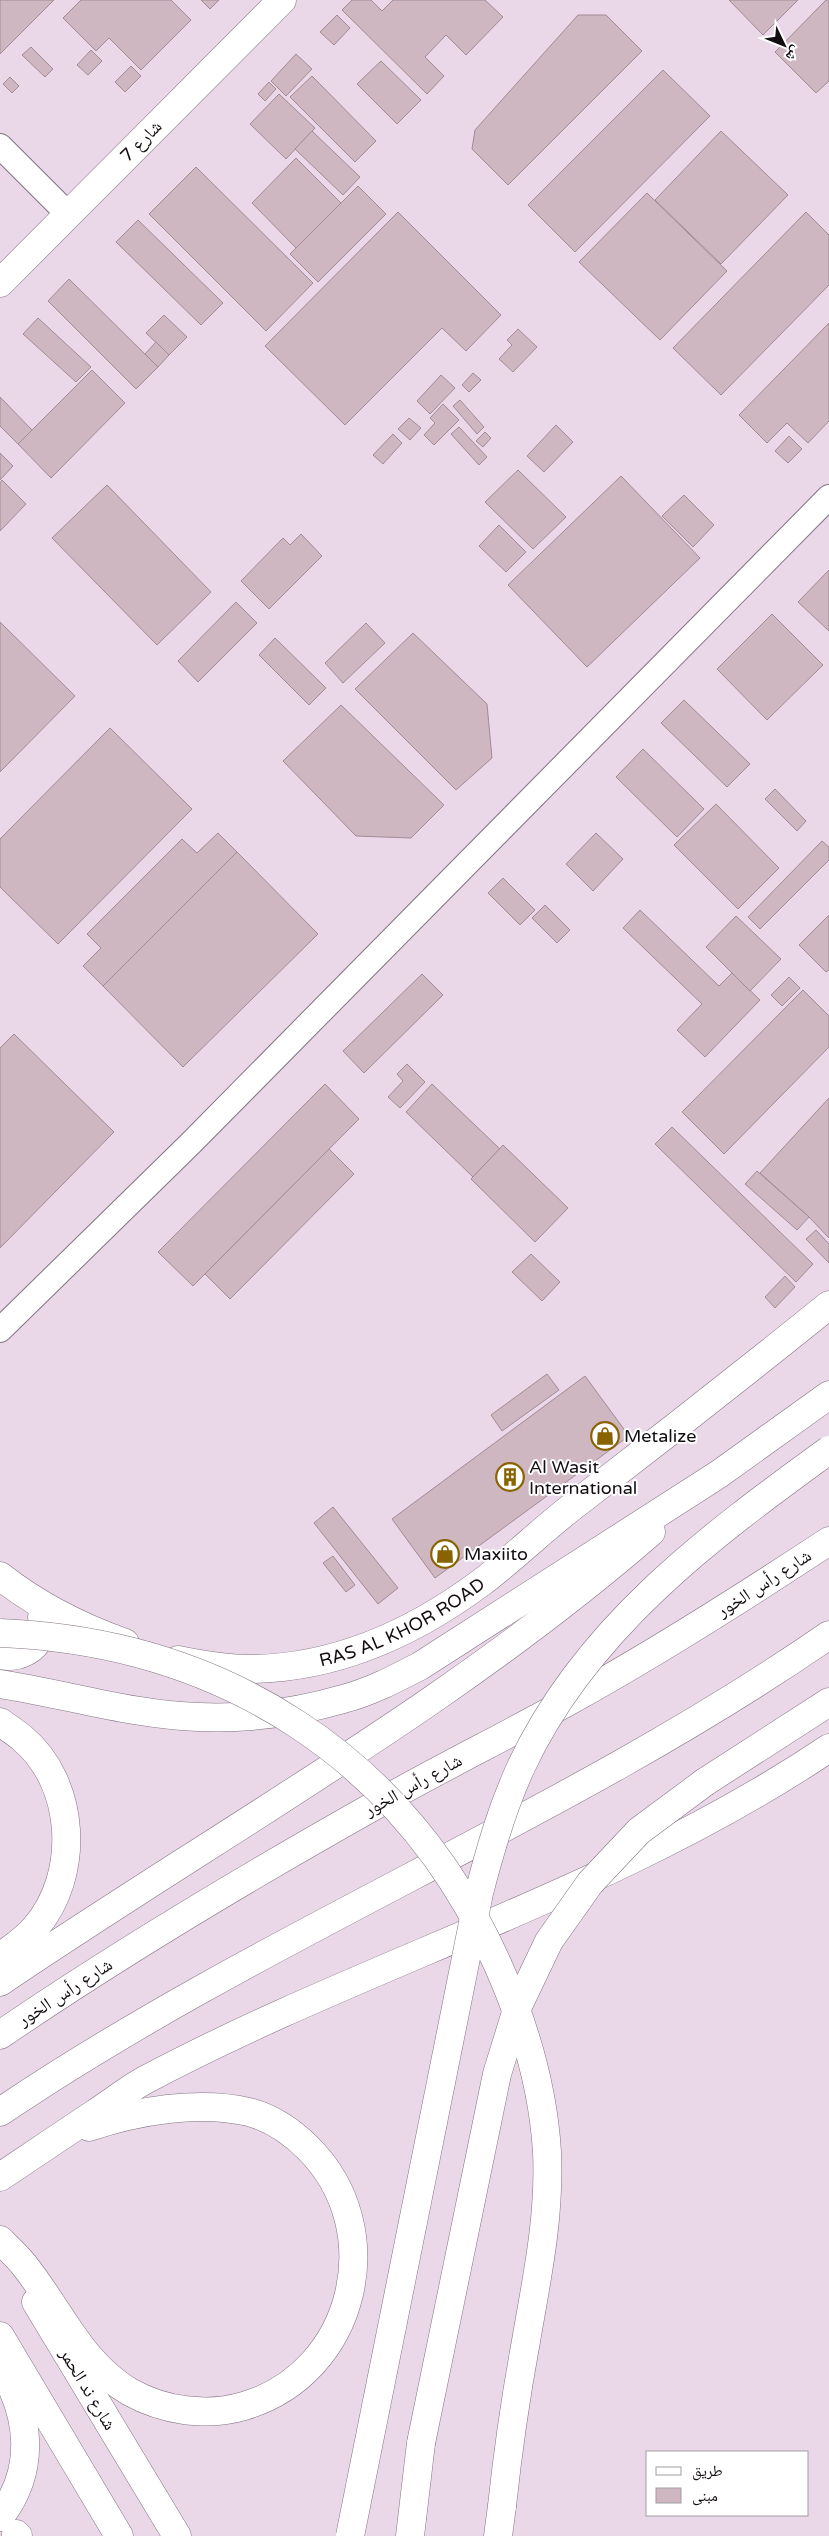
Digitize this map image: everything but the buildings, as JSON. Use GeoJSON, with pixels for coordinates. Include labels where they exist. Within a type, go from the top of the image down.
{"type":"FeatureCollection","features":[{"type":"Feature","properties":{"kind":"main road","name":"شارع 7"},"geometry":{"type":"LineString","coordinates":[[0,283],[282,0]]}},
{"type":"Feature","properties":{"kind":"main road","name":"RAS AL KHOR ROAD"},"geometry":{"type":"LineString","coordinates":[[0,1576],[38,1603],[67,1619],[148,1652],[174,1659],[225,1668],[251,1669],[289,1665],[334,1656],[372,1645],[430,1617],[483,1581],[559,1517],[688,1419],[829,1305]]}},
{"type":"Feature","properties":{"kind":"main road"},"geometry":{"type":"LineString","coordinates":[[0,1684],[132,1709],[199,1717],[272,1713],[344,1699],[381,1685],[420,1666],[719,1474],[829,1395]]}},
{"type":"Feature","properties":{"kind":"main road"},"geometry":{"type":"LineString","coordinates":[[350,2536],[478,1892],[496,1828],[521,1766],[554,1708],[593,1654],[631,1611],[672,1571],[715,1534],[829,1450]]}},
{"type":"Feature","properties":{"kind":"main road"},"geometry":{"type":"LineString","coordinates":[[0,1982],[379,1736],[600,1577],[719,1474]]}},
{"type":"Feature","properties":{"kind":"main road","name":"شارع رأس الخور"},"geometry":{"type":"LineString","coordinates":[[0,2035],[114,1960],[201,1906],[381,1802],[569,1701],[657,1650],[829,1541]]}},
{"type":"Feature","properties":{"kind":"main road"},"geometry":{"type":"LineString","coordinates":[[0,1655],[18,1656],[34,1646],[42,1630],[43,1620],[38,1603]]}},
{"type":"Feature","properties":{"kind":"main road"},"geometry":{"type":"LineString","coordinates":[[0,1633],[76,1639],[147,1655],[207,1676],[274,1710],[336,1752],[385,1796],[417,1831],[465,1899],[502,1975],[528,2043],[537,2078],[547,2150],[547,2213],[544,2244],[515,2400],[498,2536]]}},
{"type":"Feature","properties":{"kind":"main road"},"geometry":{"type":"LineString","coordinates":[[0,2112],[83,2059],[311,1928],[530,1814],[672,1734],[829,1635]]}},
{"type":"Feature","properties":{"kind":"main road"},"geometry":{"type":"LineString","coordinates":[[410,2536],[421,2443],[497,2074],[518,2006],[550,1942],[590,1883],[639,1831],[705,1782],[829,1702]]}},
{"type":"Feature","properties":{"kind":"main road"},"geometry":{"type":"LineString","coordinates":[[0,1722],[22,1738],[51,1775],[63,1808],[66,1840],[61,1878],[45,1913],[25,1938],[0,1957]]}},
{"type":"Feature","properties":{"kind":"main road"},"geometry":{"type":"LineString","coordinates":[[0,2177],[150,2078],[292,2009],[618,1868],[754,1796],[829,1748]]}},
{"type":"Feature","properties":{"kind":"main road"},"geometry":{"type":"LineString","coordinates":[[0,2241],[24,2265],[73,2339],[100,2368],[130,2391],[163,2405],[180,2409],[216,2411],[259,2402],[308,2371],[336,2331],[348,2302],[352,2283],[352,2238],[348,2217],[341,2196],[318,2158],[299,2138],[274,2123],[249,2112],[218,2109],[157,2111],[98,2124],[47,2146]]}},
{"type":"Feature","properties":{"kind":"main road","name":"شارع ند الحمر"},"geometry":{"type":"LineString","coordinates":[[0,2241],[177,2536]]}},
{"type":"Feature","properties":{"kind":"main road"},"geometry":{"type":"LineString","coordinates":[[0,2336],[119,2536]]}},
{"type":"Feature","properties":{"kind":"main road"},"geometry":{"type":"LineString","coordinates":[[0,2365],[13,2386],[23,2415],[26,2446],[21,2477],[8,2506],[12,2529]]}},
{"type":"Feature","properties":{"kind":"street"},"geometry":{"type":"LineString","coordinates":[[0,146],[68,214]]}},
{"type":"Feature","properties":{"kind":"street"},"geometry":{"type":"LineString","coordinates":[[0,1330],[191,1143],[829,497]]}},
{"type":"Feature","properties":{"kind":"place","name":"Metalize"},"geometry":{"type":"Point","coordinates":[605,1436]}},
{"type":"Feature","properties":{"kind":"place","name":"Al Wasit International"},"geometry":{"type":"Point","coordinates":[510,1477]}},
{"type":"Feature","properties":{"kind":"place","name":"Maxiito"},"geometry":{"type":"Point","coordinates":[445,1554]}}]}
